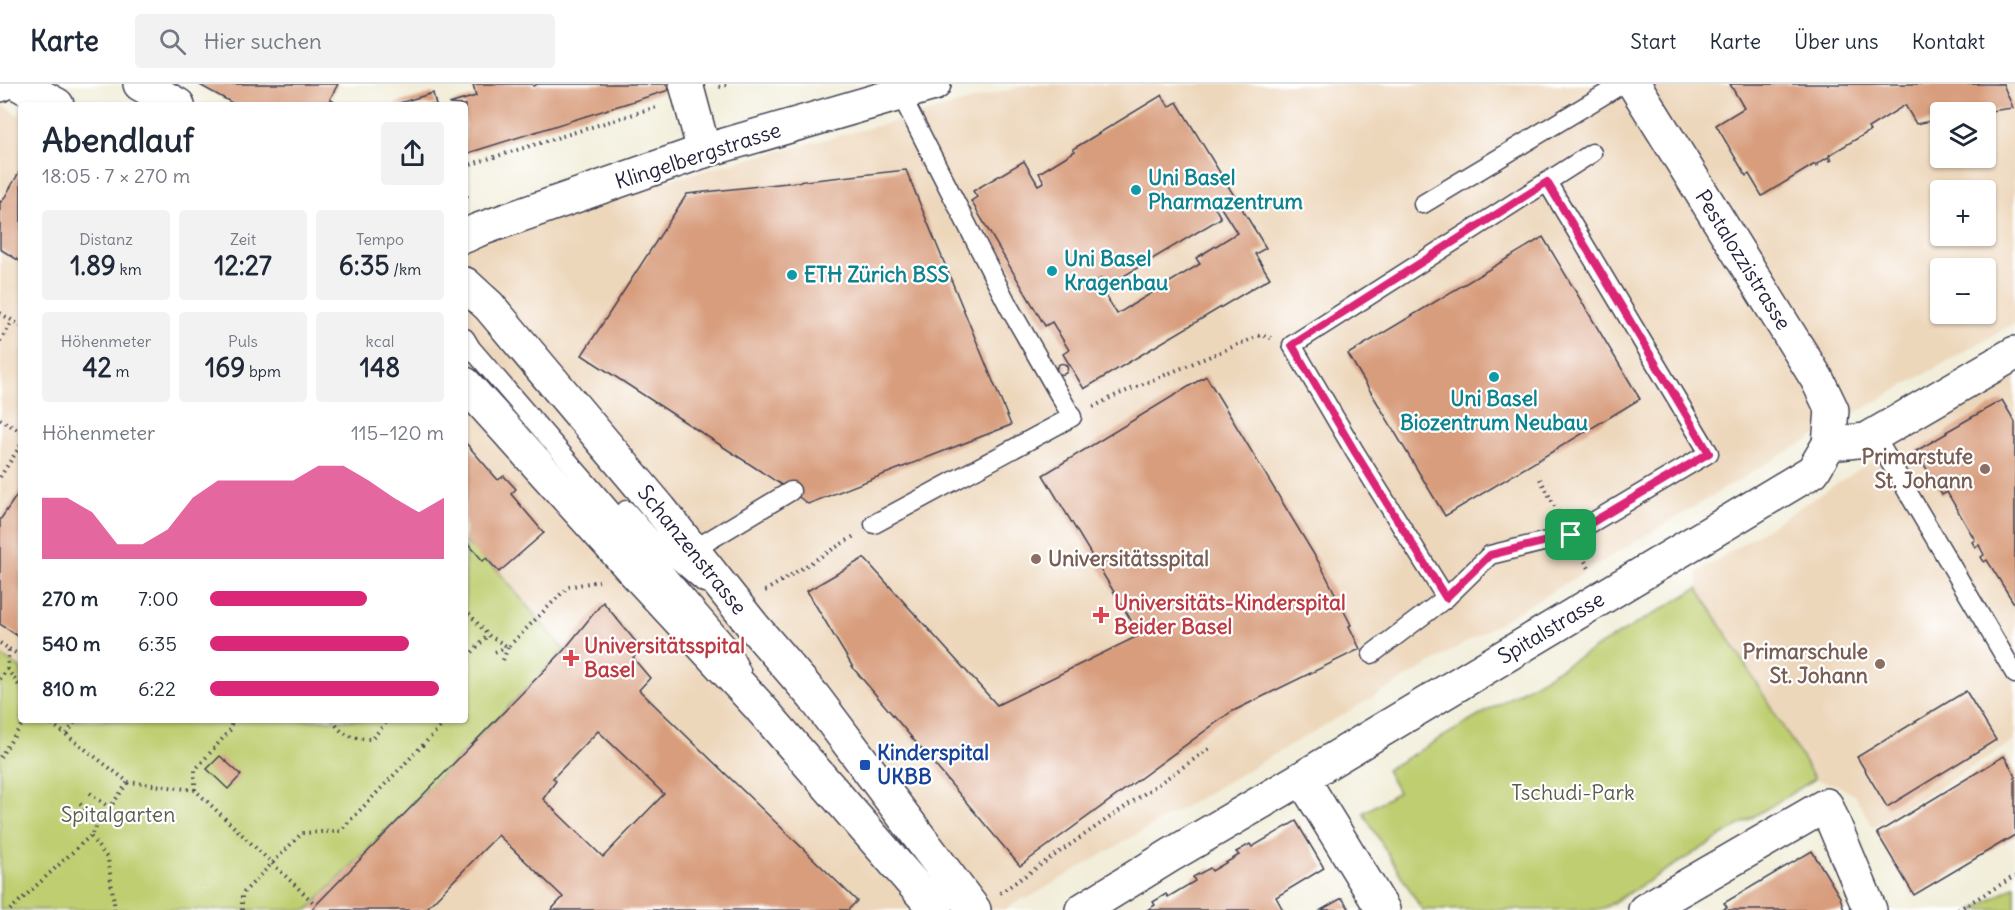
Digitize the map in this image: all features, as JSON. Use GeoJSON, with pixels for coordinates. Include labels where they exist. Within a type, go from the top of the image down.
{"type":"FeatureCollection","features":[{"type":"Feature","properties":{"kind":"street"},"geometry":{"type":"LineString","coordinates":[[19,84],[52,102]]}},
{"type":"Feature","properties":{"kind":"street"},"geometry":{"type":"LineString","coordinates":[[140,84],[173,102]]}},
{"type":"Feature","properties":{"kind":"street","name":"Klingelbergstrasse"},"geometry":{"type":"LineString","coordinates":[[468,235],[704,151],[934,84]]}},
{"type":"Feature","properties":{"kind":"street","name":"Pestalozzistrasse"},"geometry":{"type":"LineString","coordinates":[[1634,84],[1817,379],[1832,410],[1829,444]]}},
{"type":"Feature","properties":{"kind":"street"},"geometry":{"type":"LineString","coordinates":[[687,90],[704,151]]}},
{"type":"Feature","properties":{"kind":"street","name":"Schanzenstrasse"},"geometry":{"type":"LineString","coordinates":[[468,287],[489,306],[814,697],[974,910]]}},
{"type":"Feature","properties":{"kind":"street"},"geometry":{"type":"LineString","coordinates":[[1829,444],[1866,440],[2015,353]]}},
{"type":"Feature","properties":{"kind":"street"},"geometry":{"type":"LineString","coordinates":[[468,387],[757,704],[936,910]]}},
{"type":"Feature","properties":{"kind":"street","name":"Spitalstrasse"},"geometry":{"type":"LineString","coordinates":[[1082,910],[1813,471],[1829,444]]}},
{"type":"Feature","properties":{"kind":"street"},"geometry":{"type":"LineString","coordinates":[[1302,778],[1383,910]]}},
{"type":"Feature","properties":{"kind":"street"},"geometry":{"type":"LineString","coordinates":[[1645,910],[1826,805],[1870,910]]}},
{"type":"Feature","properties":{"kind":"lane"},"geometry":{"type":"LineString","coordinates":[[1423,204],[1622,84]]}},
{"type":"Feature","properties":{"kind":"lane"},"geometry":{"type":"LineString","coordinates":[[874,524],[1072,417],[1009,307],[901,95]]}},
{"type":"Feature","properties":{"kind":"lane"},"geometry":{"type":"LineString","coordinates":[[1446,598],[1355,452],[1292,345],[1592,153]]}},
{"type":"Feature","properties":{"kind":"lane"},"geometry":{"type":"LineString","coordinates":[[1372,654],[1446,598],[1490,555],[1571,535],[1709,453],[1547,182]]}},
{"type":"Feature","properties":{"kind":"lane"},"geometry":{"type":"LineString","coordinates":[[468,335],[476,340],[649,536],[753,626]]}},
{"type":"Feature","properties":{"kind":"lane"},"geometry":{"type":"LineString","coordinates":[[468,343],[728,646],[757,704]]}},
{"type":"Feature","properties":{"kind":"lane"},"geometry":{"type":"LineString","coordinates":[[1874,435],[2015,674]]}},
{"type":"Feature","properties":{"kind":"lane"},"geometry":{"type":"LineString","coordinates":[[693,550],[791,491]]}},
{"type":"Feature","properties":{"kind":"path"},"geometry":{"type":"LineString","coordinates":[[468,165],[687,90],[730,84]]}},
{"type":"Feature","properties":{"kind":"path"},"geometry":{"type":"LineString","coordinates":[[0,313],[18,324]]}},
{"type":"Feature","properties":{"kind":"path"},"geometry":{"type":"LineString","coordinates":[[0,341],[13,321]]}},
{"type":"Feature","properties":{"kind":"path"},"geometry":{"type":"LineString","coordinates":[[1112,397],[1261,335],[1292,345]]}},
{"type":"Feature","properties":{"kind":"path"},"geometry":{"type":"LineString","coordinates":[[0,419],[18,430]]}},
{"type":"Feature","properties":{"kind":"path"},"geometry":{"type":"LineString","coordinates":[[0,477],[18,450]]}},
{"type":"Feature","properties":{"kind":"path"},"geometry":{"type":"LineString","coordinates":[[1540,479],[1605,596]]}},
{"type":"Feature","properties":{"kind":"path"},"geometry":{"type":"LineString","coordinates":[[783,579],[874,524]]}},
{"type":"Feature","properties":{"kind":"path"},"geometry":{"type":"LineString","coordinates":[[495,652],[508,647],[568,587],[606,579],[630,567]]}},
{"type":"Feature","properties":{"kind":"path"},"geometry":{"type":"LineString","coordinates":[[468,612],[488,635],[508,647]]}},
{"type":"Feature","properties":{"kind":"path"},"geometry":{"type":"LineString","coordinates":[[468,656],[488,635]]}},
{"type":"Feature","properties":{"kind":"path"},"geometry":{"type":"LineString","coordinates":[[0,643],[18,654]]}},
{"type":"Feature","properties":{"kind":"path"},"geometry":{"type":"LineString","coordinates":[[504,660],[508,647]]}},
{"type":"Feature","properties":{"kind":"path"},"geometry":{"type":"LineString","coordinates":[[0,680],[8,669],[9,649]]}},
{"type":"Feature","properties":{"kind":"path"},"geometry":{"type":"LineString","coordinates":[[8,669],[18,684]]}},
{"type":"Feature","properties":{"kind":"path"},"geometry":{"type":"LineString","coordinates":[[0,757],[23,723]]}},
{"type":"Feature","properties":{"kind":"path"},"geometry":{"type":"LineString","coordinates":[[52,723],[128,782],[195,790],[316,905]]}},
{"type":"Feature","properties":{"kind":"path"},"geometry":{"type":"LineString","coordinates":[[59,723],[59,728]]}},
{"type":"Feature","properties":{"kind":"path"},"geometry":{"type":"LineString","coordinates":[[67,734],[74,723]]}},
{"type":"Feature","properties":{"kind":"path"},"geometry":{"type":"LineString","coordinates":[[195,790],[195,770],[231,729],[231,723]]}},
{"type":"Feature","properties":{"kind":"path"},"geometry":{"type":"LineString","coordinates":[[334,723],[338,730],[357,739],[372,739],[385,723]]}},
{"type":"Feature","properties":{"kind":"path"},"geometry":{"type":"LineString","coordinates":[[242,910],[242,894],[302,833],[340,831],[444,723]]}},
{"type":"Feature","properties":{"kind":"path"},"geometry":{"type":"LineString","coordinates":[[1008,888],[1209,749]]}},
{"type":"Feature","properties":{"kind":"path"},"geometry":{"type":"LineString","coordinates":[[10,910],[90,836],[128,782]]}},
{"type":"Feature","properties":{"kind":"path"},"geometry":{"type":"LineString","coordinates":[[90,793],[110,808]]}},
{"type":"Feature","properties":{"kind":"path"},"geometry":{"type":"LineString","coordinates":[[80,804],[100,822]]}},
{"type":"Feature","properties":{"kind":"path"},"geometry":{"type":"LineString","coordinates":[[90,836],[108,859],[115,910]]}},
{"type":"Feature","properties":{"kind":"path"},"geometry":{"type":"LineString","coordinates":[[1958,910],[2015,876]]}},
{"type":"Feature","properties":{"kind":"shaded area","name":"Universitätsspital"},"geometry":{"type":"Polygon","coordinates":[[[1029,84],[2015,84],[2015,323],[1773,460],[1401,681],[1004,910],[0,910],[0,104],[18,114],[18,723],[468,723],[468,231],[920,115],[1029,84]]]}},
{"type":"Feature","properties":{"kind":"shaded area","name":"Primarschule St. Johann"},"geometry":{"type":"Polygon","coordinates":[[[2015,370],[2015,741],[1873,827],[1855,796],[1839,786],[1815,779],[1698,588],[1698,572],[2015,370]]]}},
{"type":"Feature","properties":{"kind":"green space","name":"Spitalgarten"},"geometry":{"type":"Polygon","coordinates":[[[468,545],[499,572],[564,650],[308,910],[0,910],[0,655],[18,667],[18,723],[468,723],[468,545]]]}},
{"type":"Feature","properties":{"kind":"green space","name":"Tschudi-Park"},"geometry":{"type":"Polygon","coordinates":[[[1698,588],[1815,779],[1601,910],[1422,910],[1363,813],[1398,792],[1386,770],[1698,588]]]}},
{"type":"Feature","properties":{"kind":"green space"},"geometry":{"type":"Polygon","coordinates":[[[2015,885],[2015,910],[1974,910],[2015,885]]]}},
{"type":"Feature","properties":{"kind":"building"},"geometry":{"type":"Polygon","coordinates":[[[198,84],[338,84],[330,99],[334,102],[231,102],[198,84]]]}},
{"type":"Feature","properties":{"kind":"building"},"geometry":{"type":"Polygon","coordinates":[[[473,84],[532,84],[533,86],[538,84],[667,84],[669,90],[468,153],[468,102],[456,102],[476,96],[473,84]]]}},
{"type":"Feature","properties":{"kind":"building"},"geometry":{"type":"Polygon","coordinates":[[[1730,84],[2003,84],[2013,108],[1996,110],[1996,102],[1930,102],[1930,121],[1916,124],[1905,105],[1868,128],[1870,131],[1829,155],[1832,160],[1830,161],[1828,157],[1817,164],[1818,166],[1816,167],[1815,164],[1762,196],[1749,174],[1746,176],[1716,125],[1744,108],[1730,84]]]}},
{"type":"Feature","properties":{"kind":"building"},"geometry":{"type":"Polygon","coordinates":[[[433,93],[435,102],[403,102],[433,93]]]}},
{"type":"Feature","properties":{"kind":"building"},"geometry":{"type":"Polygon","coordinates":[[[1162,95],[1169,107],[1177,102],[1266,248],[1255,254],[1270,278],[1084,389],[1063,354],[1069,350],[1052,322],[1045,326],[971,201],[977,197],[973,191],[1024,161],[1038,185],[1044,182],[1039,173],[1075,151],[1073,149],[1162,95]],[[1218,203],[1214,206],[1221,218],[1107,286],[1102,278],[1097,281],[1117,314],[1200,264],[1196,258],[1237,233],[1218,203]]]}},
{"type":"Feature","properties":{"kind":"building","name":"ETH Zürich BSS"},"geometry":{"type":"Polygon","coordinates":[[[906,170],[1011,425],[808,504],[582,355],[687,194],[906,170]]]}},
{"type":"Feature","properties":{"kind":"building"},"geometry":{"type":"Polygon","coordinates":[[[18,174],[18,260],[0,249],[0,201],[2,202],[18,174]]]}},
{"type":"Feature","properties":{"kind":"building","name":"Uni Basel Biozentrum Neubau"},"geometry":{"type":"Polygon","coordinates":[[[1543,237],[1640,399],[1445,516],[1348,354],[1543,237]]]}},
{"type":"Feature","properties":{"kind":"building"},"geometry":{"type":"Polygon","coordinates":[[[1062,363],[1068,369],[1062,375],[1056,369],[1062,363]]]}},
{"type":"Feature","properties":{"kind":"building"},"geometry":{"type":"Polygon","coordinates":[[[1206,376],[1321,566],[1351,625],[1349,626],[1360,649],[1231,712],[1020,866],[854,669],[807,591],[864,558],[997,705],[1140,635],[1043,475],[1206,376]]]}},
{"type":"Feature","properties":{"kind":"building"},"geometry":{"type":"Polygon","coordinates":[[[2002,400],[2015,422],[2015,605],[1987,560],[1984,562],[1981,557],[1984,555],[1979,545],[1975,547],[1972,542],[1975,540],[1947,492],[1942,495],[1916,451],[2002,400]]]}},
{"type":"Feature","properties":{"kind":"building"},"geometry":{"type":"Polygon","coordinates":[[[468,445],[498,480],[504,476],[516,489],[511,494],[544,533],[499,572],[486,558],[483,561],[468,544],[468,445]]]}},
{"type":"Feature","properties":{"kind":"building"},"geometry":{"type":"Polygon","coordinates":[[[18,493],[18,636],[0,624],[0,520],[18,493]]]}},
{"type":"Feature","properties":{"kind":"building","name":"Universitätsspital Basel"},"geometry":{"type":"Polygon","coordinates":[[[603,602],[641,648],[633,658],[650,678],[639,690],[857,901],[848,910],[551,910],[563,897],[498,835],[425,910],[311,910],[564,650],[603,602]],[[598,731],[553,778],[556,781],[543,799],[603,857],[664,794],[598,731]]]}},
{"type":"Feature","properties":{"kind":"building"},"geometry":{"type":"Polygon","coordinates":[[[1966,691],[1996,740],[1887,807],[1857,757],[1966,691]]]}},
{"type":"Feature","properties":{"kind":"building"},"geometry":{"type":"Polygon","coordinates":[[[220,756],[241,775],[228,789],[207,769],[220,756]]]}},
{"type":"Feature","properties":{"kind":"building"},"geometry":{"type":"Polygon","coordinates":[[[2004,756],[2015,774],[2015,835],[1914,895],[1877,833],[2004,756]]]}},
{"type":"Feature","properties":{"kind":"building"},"geometry":{"type":"Polygon","coordinates":[[[1296,821],[1324,868],[1276,897],[1283,910],[1147,910],[1155,905],[1153,902],[1166,894],[1168,897],[1195,881],[1193,877],[1210,868],[1212,871],[1239,855],[1236,852],[1250,844],[1252,847],[1296,821]]]}},
{"type":"Feature","properties":{"kind":"building"},"geometry":{"type":"Polygon","coordinates":[[[1812,851],[1840,897],[1844,910],[1722,910],[1727,907],[1724,903],[1812,851]]]}},
{"type":"Feature","properties":{"kind":"building"},"geometry":{"type":"Polygon","coordinates":[[[1342,898],[1350,910],[1321,910],[1342,898]]]}},
{"type":"Feature","properties":{"kind":"place","name":"Uni Basel Pharmazentrum"},"geometry":{"type":"Point","coordinates":[1136,190]}},
{"type":"Feature","properties":{"kind":"place","name":"Uni Basel Kragenbau"},"geometry":{"type":"Point","coordinates":[1052,271]}},
{"type":"Feature","properties":{"kind":"place","name":"ETH Zürich BSS"},"geometry":{"type":"Point","coordinates":[792,275]}},
{"type":"Feature","properties":{"kind":"place","name":"Uni Basel Biozentrum Neubau"},"geometry":{"type":"Point","coordinates":[1494,377]}},
{"type":"Feature","properties":{"kind":"place","name":"Primarstufe St. Johann"},"geometry":{"type":"Point","coordinates":[1985,469]}},
{"type":"Feature","properties":{"kind":"place","name":"Universitätsspital"},"geometry":{"type":"Point","coordinates":[1036,559]}},
{"type":"Feature","properties":{"kind":"place","name":"Universitäts-Kinderspital Beider Basel"},"geometry":{"type":"Point","coordinates":[1101,615]}},
{"type":"Feature","properties":{"kind":"place","name":"Universitätsspital Basel"},"geometry":{"type":"Point","coordinates":[571,658]}},
{"type":"Feature","properties":{"kind":"place","name":"Primarschule St. Johann"},"geometry":{"type":"Point","coordinates":[1880,664]}},
{"type":"Feature","properties":{"kind":"place","name":"Kinderspital UKBB"},"geometry":{"type":"Point","coordinates":[865,765]}},
{"type":"Feature","properties":{"kind":"route"},"geometry":{"type":"LineString","coordinates":[[1547,182],[1709,453],[1571,535],[1490,555],[1446,598],[1355,452],[1292,345],[1547,182]]}}]}
